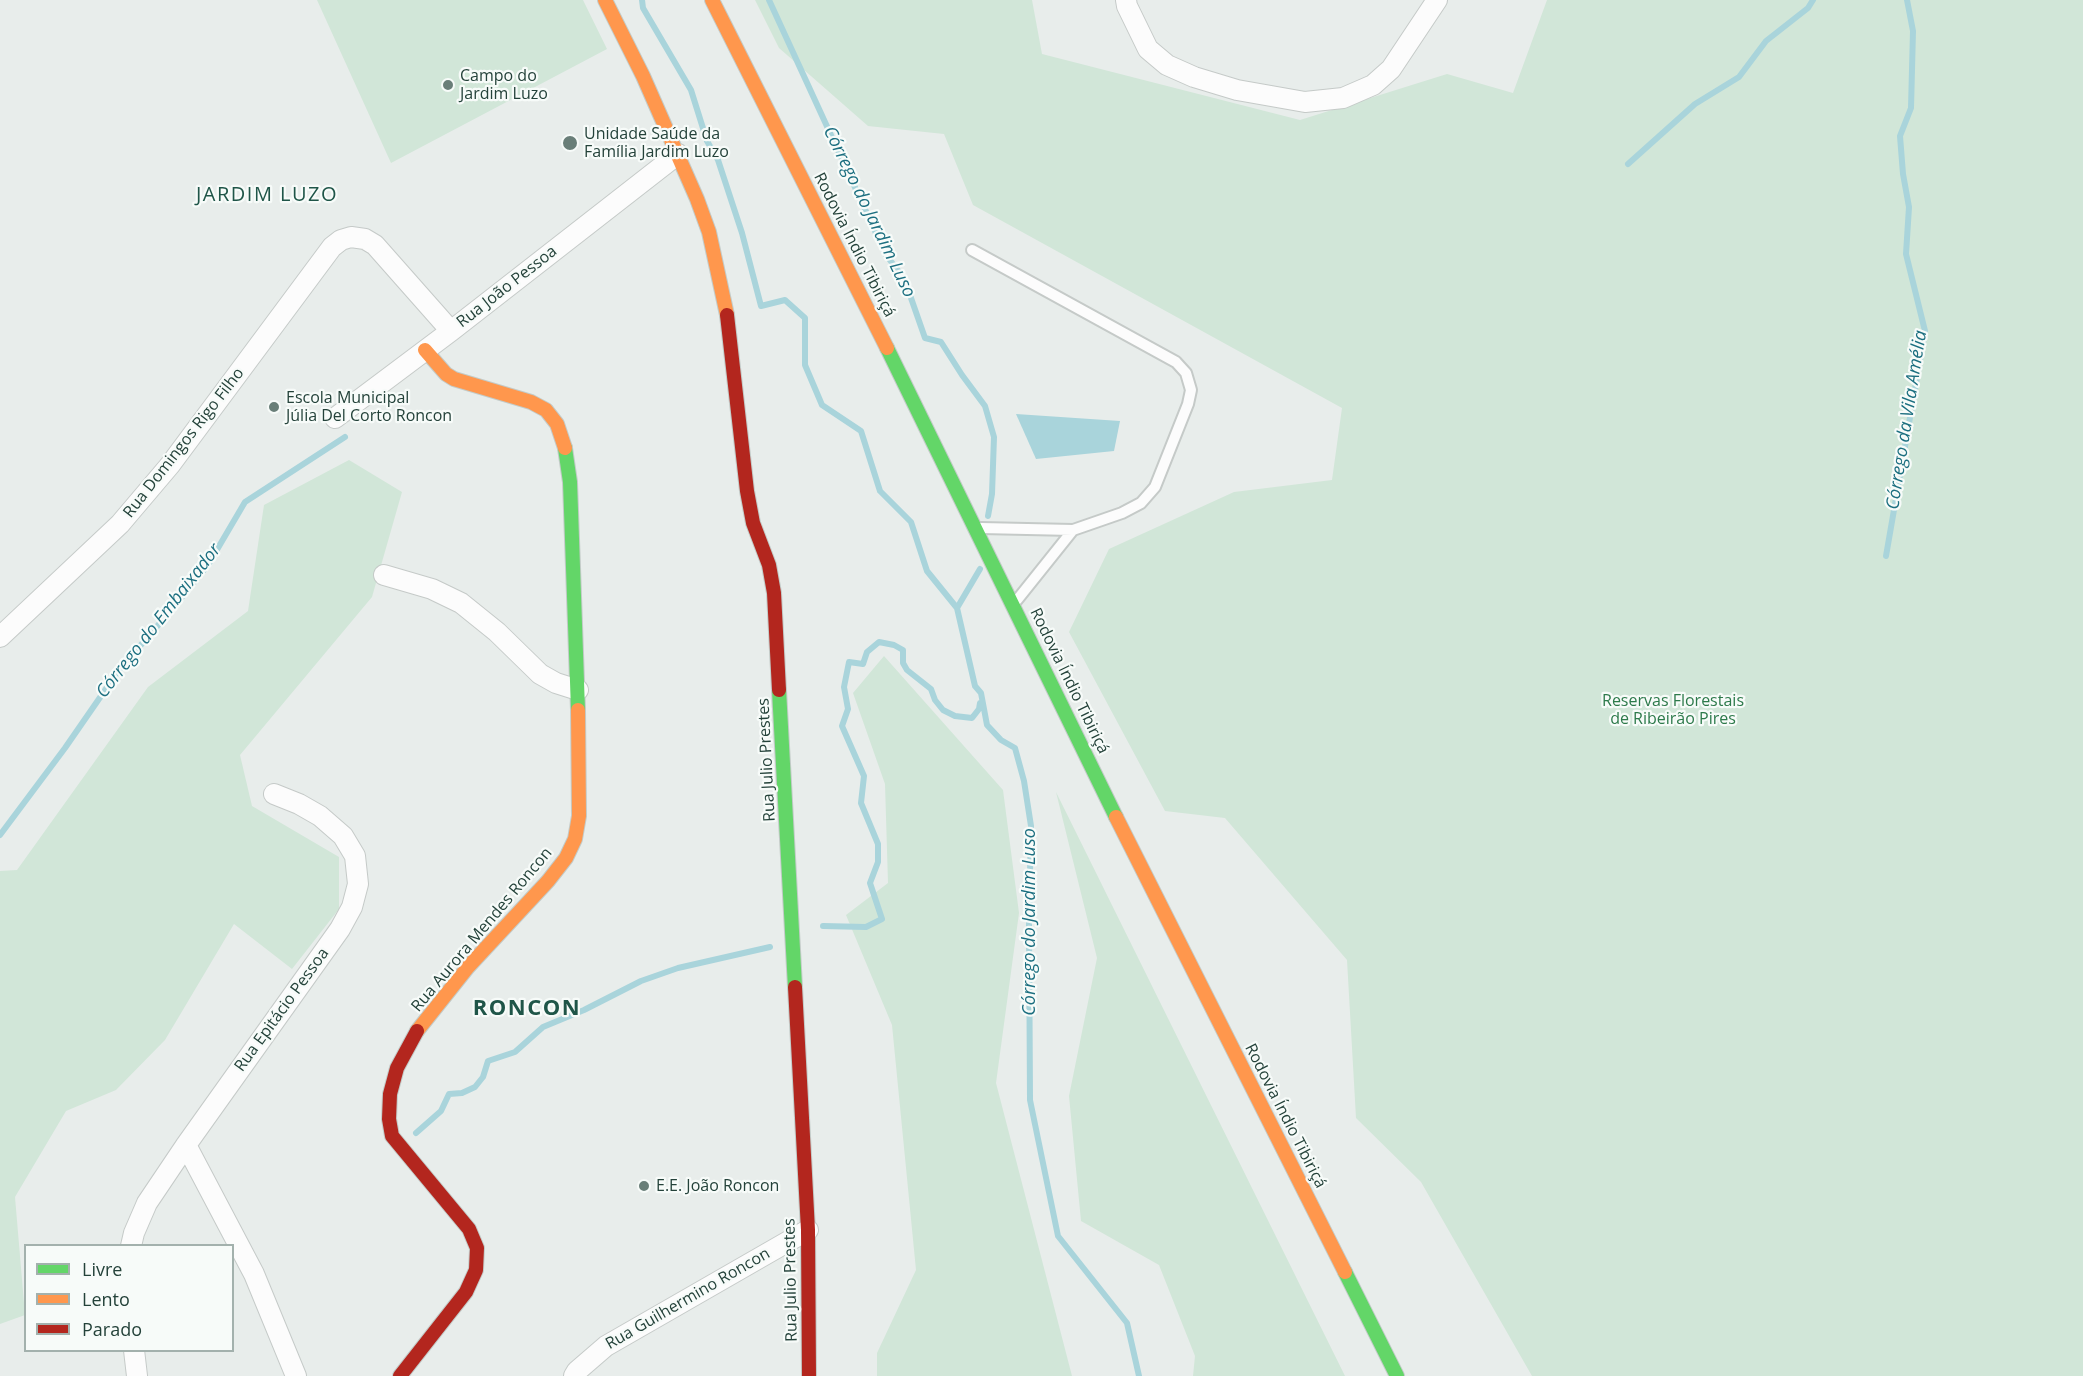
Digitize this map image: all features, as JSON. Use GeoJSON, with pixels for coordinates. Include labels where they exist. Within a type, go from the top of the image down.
{"type":"FeatureCollection","features":[{"type":"Feature","properties":{"kind":"main road","name":"Rua Julio Prestes"},"geometry":{"type":"LineString","coordinates":[[605,0],[678,154],[709,232],[722,287],[730,336],[747,491],[753,523],[769,565],[774,593],[808,1230],[809,1376]]}},
{"type":"Feature","properties":{"kind":"main road","name":"Rodovia Índio Tibiriçá"},"geometry":{"type":"LineString","coordinates":[[712,0],[976,528],[1113,810],[1397,1376]]}},
{"type":"Feature","properties":{"kind":"main road","name":"Rua Aurora Mendes Roncon"},"geometry":{"type":"LineString","coordinates":[[400,1376],[466,1292],[476,1270],[477,1248],[469,1229],[392,1136],[389,1119],[390,1094],[397,1068],[414,1035],[468,967],[548,881],[566,858],[575,839],[579,816],[580,783],[570,482],[565,446],[557,424],[546,410],[531,402],[454,379],[446,374],[426,350]]}},
{"type":"Feature","properties":{"kind":"street"},"geometry":{"type":"LineString","coordinates":[[1126,0],[1148,49],[1167,65],[1194,77],[1237,90],[1305,102],[1343,98],[1373,85],[1391,69],[1437,0]]}},
{"type":"Feature","properties":{"kind":"street","name":"Rua João Pessoa"},"geometry":{"type":"LineString","coordinates":[[335,418],[451,331],[678,154]]}},
{"type":"Feature","properties":{"kind":"street","name":"Rua Domingos Rigo Filho"},"geometry":{"type":"LineString","coordinates":[[0,637],[120,524],[170,465],[332,247],[341,240],[351,237],[365,239],[375,245],[451,331]]}},
{"type":"Feature","properties":{"kind":"street"},"geometry":{"type":"LineString","coordinates":[[384,575],[432,589],[461,603],[497,632],[540,674],[578,690]]}},
{"type":"Feature","properties":{"kind":"street","name":"Rua Epitácio Pessoa"},"geometry":{"type":"LineString","coordinates":[[131,1244],[147,1203],[340,929],[352,907],[358,884],[355,856],[342,836],[320,816],[274,794]]}},
{"type":"Feature","properties":{"kind":"street"},"geometry":{"type":"LineString","coordinates":[[186,1145],[254,1274],[296,1376]]}},
{"type":"Feature","properties":{"kind":"street","name":"Rua Guilhermino Roncon"},"geometry":{"type":"LineString","coordinates":[[574,1376],[606,1346],[808,1230]]}},
{"type":"Feature","properties":{"kind":"street"},"geometry":{"type":"LineString","coordinates":[[134,1352],[137,1376]]}},
{"type":"Feature","properties":{"kind":"lane"},"geometry":{"type":"LineString","coordinates":[[972,250],[1176,362],[1186,374],[1191,390],[1188,404],[1155,487],[1141,502],[1122,513],[1073,530],[976,528]]}},
{"type":"Feature","properties":{"kind":"lane"},"geometry":{"type":"LineString","coordinates":[[1013,604],[1073,530]]}},
{"type":"Feature","properties":{"kind":"green space","name":"Campo do Jardim Luzo"},"geometry":{"type":"Polygon","coordinates":[[[317,0],[583,0],[607,49],[391,163],[317,0]]]}},
{"type":"Feature","properties":{"kind":"green space","name":"Reservas Florestais de Ribeirão Pires"},"geometry":{"type":"Polygon","coordinates":[[[755,0],[1032,0],[1042,54],[1300,120],[1447,74],[1513,93],[1547,0],[2083,0],[2083,1376],[1532,1376],[1421,1182],[1356,1118],[1347,960],[1225,818],[1165,811],[1069,632],[1109,549],[1234,492],[1332,480],[1342,408],[973,205],[944,134],[868,126],[779,48],[755,0]]]}},
{"type":"Feature","properties":{"kind":"green space"},"geometry":{"type":"Polygon","coordinates":[[[349,460],[402,492],[372,597],[240,755],[252,806],[339,857],[339,909],[292,969],[234,924],[165,1040],[116,1090],[66,1111],[15,1197],[24,1315],[0,1324],[0,871],[17,870],[148,687],[248,611],[264,505],[349,460]]]}},
{"type":"Feature","properties":{"kind":"green space"},"geometry":{"type":"Polygon","coordinates":[[[884,656],[1003,790],[1019,913],[996,1083],[1072,1376],[877,1376],[877,1353],[916,1270],[892,1025],[846,915],[888,883],[885,784],[853,693],[884,656]]]}},
{"type":"Feature","properties":{"kind":"green space"},"geometry":{"type":"Polygon","coordinates":[[[1056,792],[1345,1376],[1193,1376],[1195,1356],[1159,1265],[1081,1221],[1069,1096],[1097,958],[1056,792]]]}},
{"type":"Feature","properties":{"kind":"water"},"geometry":{"type":"Polygon","coordinates":[[[1016,414],[1120,421],[1114,451],[1036,459],[1016,414]]]}},
{"type":"Feature","properties":{"kind":"waterway","name":"Córrego do Jardim Luso"},"geometry":{"type":"LineString","coordinates":[[642,0],[643,8],[691,90],[707,141],[718,160],[742,233],[761,306],[785,300],[805,318],[805,365],[822,405],[861,431],[880,491],[911,522],[927,571],[957,608],[975,686],[981,693],[987,725],[1001,740],[1015,748],[1024,781],[1031,826],[1030,1100],[1058,1236],[1127,1323],[1139,1376]]}},
{"type":"Feature","properties":{"kind":"waterway","name":"Córrego do Jardim Luso"},"geometry":{"type":"LineString","coordinates":[[769,0],[886,255],[904,278],[925,338],[941,342],[985,406],[994,437],[992,494],[988,516]]}},
{"type":"Feature","properties":{"kind":"waterway","name":"Córrego da Vila Amélia"},"geometry":{"type":"LineString","coordinates":[[1628,164],[1695,104],[1739,77],[1766,41],[1808,8],[1813,0]]}},
{"type":"Feature","properties":{"kind":"waterway","name":"Córrego da Vila Amélia"},"geometry":{"type":"LineString","coordinates":[[1886,556],[1925,331],[1906,254],[1909,207],[1903,174],[1900,136],[1911,108],[1913,31],[1907,0]]}},
{"type":"Feature","properties":{"kind":"waterway","name":"Córrego do Embaixador"},"geometry":{"type":"LineString","coordinates":[[0,835],[65,748],[119,670],[208,565],[245,502],[345,437]]}},
{"type":"Feature","properties":{"kind":"waterway"},"geometry":{"type":"LineString","coordinates":[[957,608],[980,569]]}},
{"type":"Feature","properties":{"kind":"waterway"},"geometry":{"type":"LineString","coordinates":[[823,926],[866,927],[882,919],[870,883],[878,862],[878,844],[861,803],[864,776],[842,726],[848,709],[844,687],[849,662],[863,664],[867,652],[879,642],[894,645],[903,650],[903,663],[907,670],[931,689],[935,700],[943,710],[955,716],[972,718],[979,709],[980,703]]}},
{"type":"Feature","properties":{"kind":"waterway"},"geometry":{"type":"LineString","coordinates":[[416,1133],[441,1111],[449,1094],[462,1093],[475,1087],[483,1077],[488,1061],[515,1052],[543,1027],[584,1010],[641,981],[678,968],[770,947]]}},
{"type":"Feature","properties":{"kind":"traffic: fast"},"geometry":{"type":"LineString","coordinates":[[887,348],[1116,817]]}},
{"type":"Feature","properties":{"kind":"traffic: fast"},"geometry":{"type":"LineString","coordinates":[[565,448],[570,482],[578,710]]}},
{"type":"Feature","properties":{"kind":"traffic: fast"},"geometry":{"type":"LineString","coordinates":[[779,690],[795,987]]}},
{"type":"Feature","properties":{"kind":"traffic: fast"},"geometry":{"type":"LineString","coordinates":[[1345,1272],[1397,1376]]}},
{"type":"Feature","properties":{"kind":"traffic: slow"},"geometry":{"type":"LineString","coordinates":[[605,0],[643,76],[697,199],[709,232],[727,315]]}},
{"type":"Feature","properties":{"kind":"traffic: slow"},"geometry":{"type":"LineString","coordinates":[[712,0],[887,348]]}},
{"type":"Feature","properties":{"kind":"traffic: slow"},"geometry":{"type":"LineString","coordinates":[[425,350],[446,374],[454,379],[531,402],[546,410],[557,424],[565,448]]}},
{"type":"Feature","properties":{"kind":"traffic: slow"},"geometry":{"type":"LineString","coordinates":[[417,1031],[468,967],[548,881],[566,858],[575,839],[579,816],[578,710]]}},
{"type":"Feature","properties":{"kind":"traffic: slow"},"geometry":{"type":"LineString","coordinates":[[1116,817],[1345,1272]]}},
{"type":"Feature","properties":{"kind":"traffic: jam"},"geometry":{"type":"LineString","coordinates":[[727,315],[747,491],[753,523],[769,565],[774,593],[779,690]]}},
{"type":"Feature","properties":{"kind":"traffic: jam"},"geometry":{"type":"LineString","coordinates":[[795,987],[808,1230],[809,1376]]}},
{"type":"Feature","properties":{"kind":"traffic: jam"},"geometry":{"type":"LineString","coordinates":[[400,1376],[466,1292],[476,1270],[477,1248],[469,1229],[392,1136],[389,1119],[390,1094],[397,1068],[417,1031]]}},
{"type":"Feature","properties":{"kind":"place","name":"Campo do Jardim Luzo"},"geometry":{"type":"Point","coordinates":[448,85]}},
{"type":"Feature","properties":{"kind":"place","name":"Unidade Saúde da Família Jardim Luzo"},"geometry":{"type":"Point","coordinates":[570,143]}},
{"type":"Feature","properties":{"kind":"place","name":"Escola Municipal Júlia Del Corto Roncon"},"geometry":{"type":"Point","coordinates":[274,407]}},
{"type":"Feature","properties":{"kind":"place","name":"E.E. João Roncon"},"geometry":{"type":"Point","coordinates":[644,1186]}},
{"type":"Feature","properties":{"kind":"district","name":"JARDIM LUZO"},"geometry":{"type":"Point","coordinates":[267,195]}},
{"type":"Feature","properties":{"kind":"district","name":"RONCON"},"geometry":{"type":"Point","coordinates":[527,1009]}}]}
